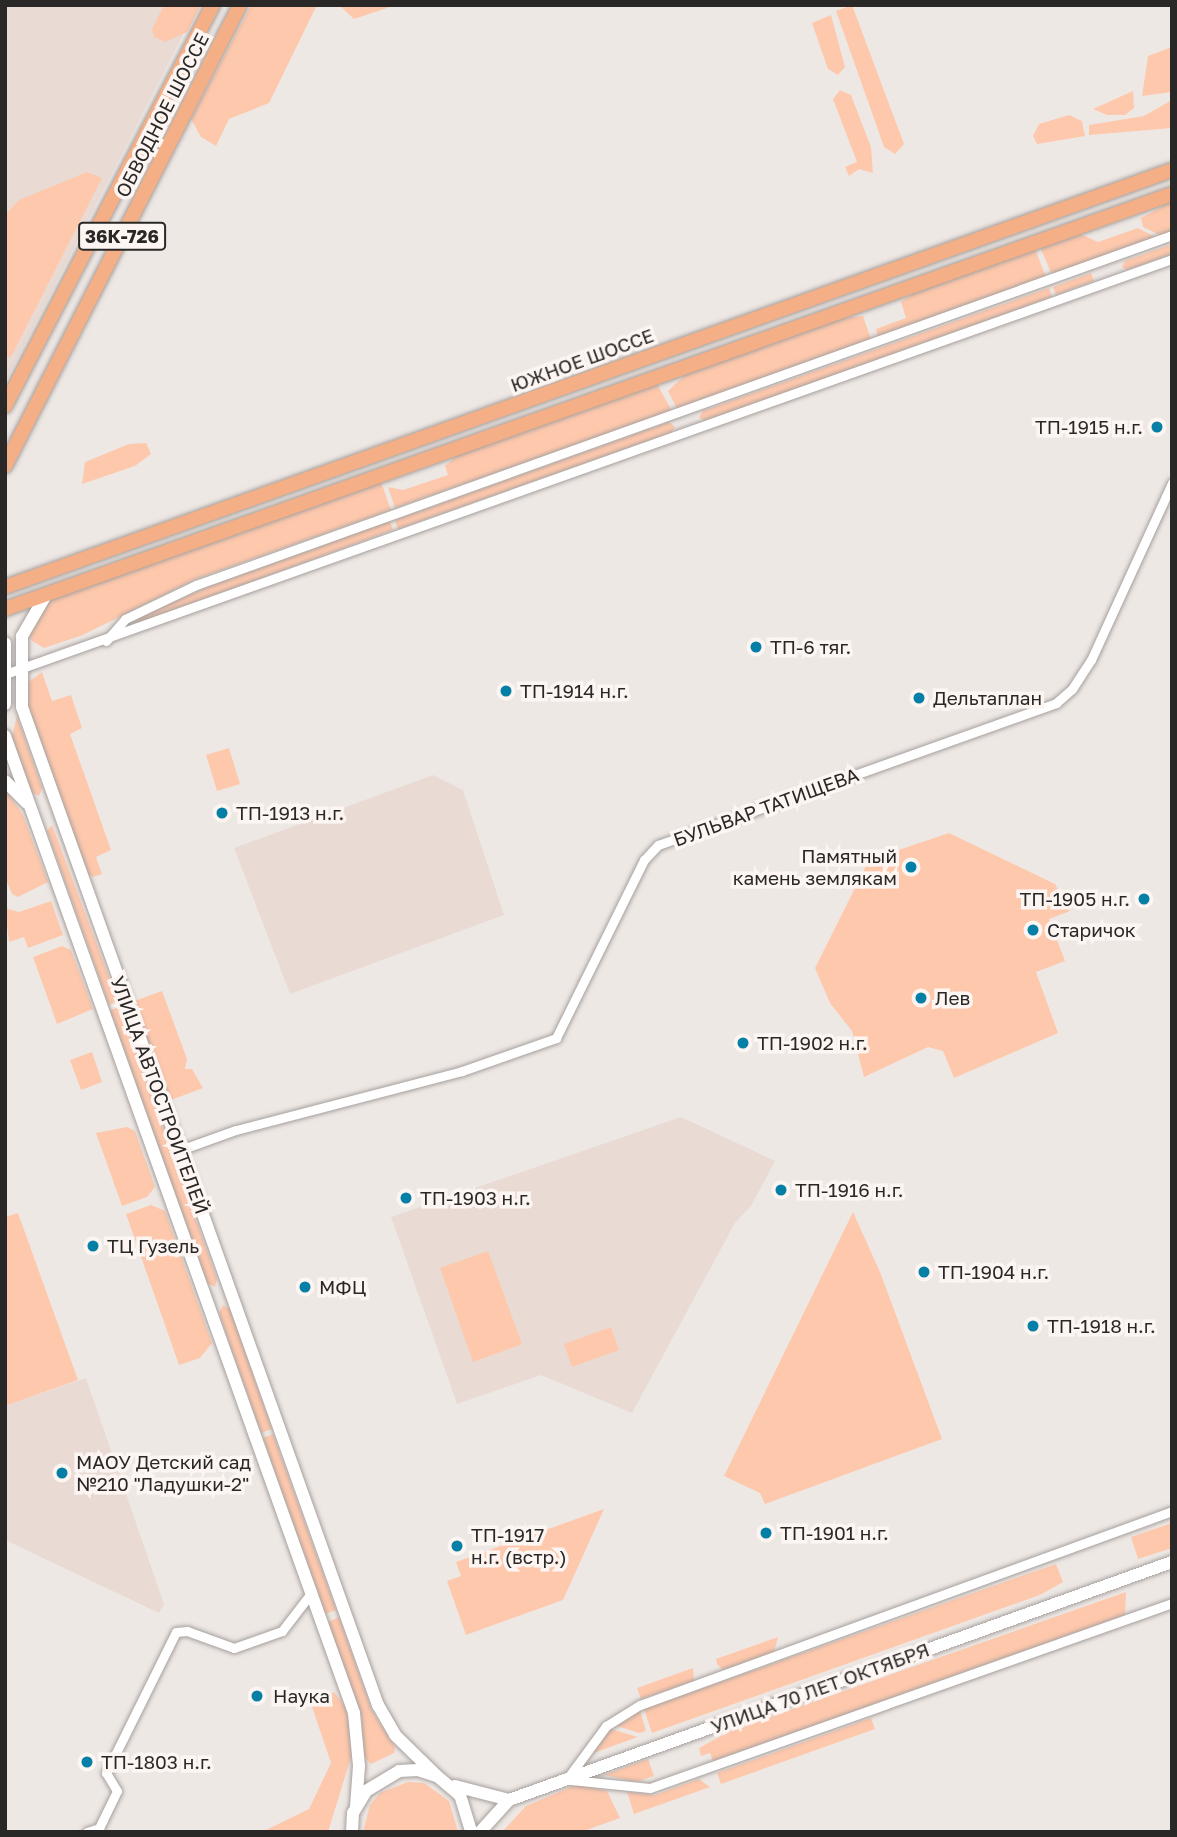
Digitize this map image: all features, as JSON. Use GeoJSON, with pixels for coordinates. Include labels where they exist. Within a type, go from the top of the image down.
{"type":"FeatureCollection","features":[{"type":"Feature","properties":{"kind":"main road","name":"ОБВОДНОЕ ШОССЕ"},"geometry":{"type":"LineString","coordinates":[[5,406],[213,5]]}},
{"type":"Feature","properties":{"kind":"main road","name":"ОБВОДНОЕ ШОССЕ"},"geometry":{"type":"LineString","coordinates":[[5,466],[240,5]]}},
{"type":"Feature","properties":{"kind":"main road","name":"ЮЖНОЕ ШОССЕ"},"geometry":{"type":"LineString","coordinates":[[5,587],[1172,170]]}},
{"type":"Feature","properties":{"kind":"main road"},"geometry":{"type":"LineString","coordinates":[[5,610],[1172,194]]}},
{"type":"Feature","properties":{"kind":"main road","name":"УЛИЦА АВТОСТРОИТЕЛЕЙ"},"geometry":{"type":"LineString","coordinates":[[5,704],[26,623],[46,595]]}},
{"type":"Feature","properties":{"kind":"main road","name":"УЛИЦА АВТОСТРОИТЕЛЕЙ"},"geometry":{"type":"LineString","coordinates":[[5,643],[22,707],[378,1705],[395,1735],[437,1776]]}},
{"type":"Feature","properties":{"kind":"main road","name":"УЛИЦА АВТОСТРОИТЕЛЕЙ"},"geometry":{"type":"LineString","coordinates":[[5,736],[354,1713],[359,1766],[352,1832]]}},
{"type":"Feature","properties":{"kind":"main road","name":"УЛИЦА АВТОСТРОИТЕЛЕЙ"},"geometry":{"type":"LineString","coordinates":[[5,781],[36,818]]}},
{"type":"Feature","properties":{"kind":"main road"},"geometry":{"type":"LineString","coordinates":[[36,818],[60,815]]}},
{"type":"Feature","properties":{"kind":"main road"},"geometry":{"type":"LineString","coordinates":[[208,1301],[231,1293]]}},
{"type":"Feature","properties":{"kind":"main road","name":"УЛИЦА 70 ЛЕТ ОКТЯБРЯ"},"geometry":{"type":"LineString","coordinates":[[480,1832],[509,1800],[1172,1562]]}},
{"type":"Feature","properties":{"kind":"main road"},"geometry":{"type":"LineString","coordinates":[[341,1832],[366,1791],[399,1771],[437,1776],[466,1792],[509,1800]]}},
{"type":"Feature","properties":{"kind":"main road"},"geometry":{"type":"LineString","coordinates":[[450,1784],[468,1808],[471,1832]]}},
{"type":"Feature","properties":{"kind":"street"},"geometry":{"type":"LineString","coordinates":[[104,642],[125,619],[196,585],[1172,235]]}},
{"type":"Feature","properties":{"kind":"street"},"geometry":{"type":"LineString","coordinates":[[13,671],[104,642],[1172,260]]}},
{"type":"Feature","properties":{"kind":"street","name":"БУЛЬВАР ТАТИЩЕВА"},"geometry":{"type":"LineString","coordinates":[[180,1150],[236,1130],[462,1071],[556,1038],[644,860],[658,845],[1056,703],[1072,689],[1091,660],[1172,483]]}},
{"type":"Feature","properties":{"kind":"street"},"geometry":{"type":"LineString","coordinates":[[566,1780],[606,1726],[633,1708],[1172,1511]]}},
{"type":"Feature","properties":{"kind":"street"},"geometry":{"type":"LineString","coordinates":[[87,1832],[99,1828],[117,1791],[106,1773],[176,1632],[187,1631],[234,1648],[282,1631],[312,1592]]}},
{"type":"Feature","properties":{"kind":"street"},"geometry":{"type":"LineString","coordinates":[[566,1780],[650,1788],[1172,1603]]}},
{"type":"Feature","properties":{"kind":"shaded area"},"geometry":{"type":"Polygon","coordinates":[[[5,5],[198,5],[5,382],[5,5]]]}},
{"type":"Feature","properties":{"kind":"shaded area"},"geometry":{"type":"Polygon","coordinates":[[[164,5],[201,5],[187,32],[165,42],[154,37],[152,29],[164,5]]]}},
{"type":"Feature","properties":{"kind":"shaded area"},"geometry":{"type":"Polygon","coordinates":[[[251,5],[317,5],[269,103],[229,119],[216,146],[201,137],[191,119],[251,5]]]}},
{"type":"Feature","properties":{"kind":"shaded area"},"geometry":{"type":"Polygon","coordinates":[[[339,5],[396,5],[354,19],[339,5]]]}},
{"type":"Feature","properties":{"kind":"shaded area"},"geometry":{"type":"Polygon","coordinates":[[[852,5],[904,144],[895,154],[884,147],[836,11],[852,5]]]}},
{"type":"Feature","properties":{"kind":"shaded area"},"geometry":{"type":"Polygon","coordinates":[[[831,15],[845,67],[838,75],[828,69],[812,23],[831,15]]]}},
{"type":"Feature","properties":{"kind":"shaded area"},"geometry":{"type":"Polygon","coordinates":[[[1172,47],[1172,92],[1142,96],[1148,56],[1172,47]]]}},
{"type":"Feature","properties":{"kind":"shaded area"},"geometry":{"type":"Polygon","coordinates":[[[840,90],[851,95],[871,147],[873,173],[859,169],[849,176],[845,167],[857,162],[833,99],[840,90]]]}},
{"type":"Feature","properties":{"kind":"shaded area"},"geometry":{"type":"Polygon","coordinates":[[[1133,91],[1134,108],[1125,115],[1107,115],[1093,109],[1133,91]]]}},
{"type":"Feature","properties":{"kind":"shaded area"},"geometry":{"type":"Polygon","coordinates":[[[1172,100],[1172,128],[1089,135],[1089,125],[1144,116],[1172,100]]]}},
{"type":"Feature","properties":{"kind":"shaded area"},"geometry":{"type":"Polygon","coordinates":[[[1069,115],[1082,121],[1085,136],[1037,144],[1033,136],[1039,124],[1069,115]]]}},
{"type":"Feature","properties":{"kind":"shaded area"},"geometry":{"type":"Polygon","coordinates":[[[87,172],[102,178],[11,357],[5,357],[5,215],[19,200],[87,172]]]}},
{"type":"Feature","properties":{"kind":"shaded area"},"geometry":{"type":"Polygon","coordinates":[[[1172,201],[1172,232],[1162,236],[1143,227],[1141,218],[1172,201]]]}},
{"type":"Feature","properties":{"kind":"shaded area"},"geometry":{"type":"Polygon","coordinates":[[[1138,228],[1157,238],[1052,275],[1040,247],[1078,233],[1098,242],[1138,228]]]}},
{"type":"Feature","properties":{"kind":"shaded area"},"geometry":{"type":"Polygon","coordinates":[[[1172,244],[1172,254],[1127,270],[1122,267],[1125,261],[1172,244]]]}},
{"type":"Feature","properties":{"kind":"shaded area"},"geometry":{"type":"Polygon","coordinates":[[[1035,249],[1046,277],[878,337],[876,329],[906,318],[901,302],[915,292],[1035,249]]]}},
{"type":"Feature","properties":{"kind":"shaded area"},"geometry":{"type":"Polygon","coordinates":[[[1091,273],[1094,281],[1056,295],[1053,287],[1091,273]]]}},
{"type":"Feature","properties":{"kind":"shaded area"},"geometry":{"type":"Polygon","coordinates":[[[1049,288],[1052,297],[705,421],[699,417],[703,411],[1049,288]]]}},
{"type":"Feature","properties":{"kind":"shaded area"},"geometry":{"type":"Polygon","coordinates":[[[863,316],[871,339],[677,409],[668,391],[687,373],[842,318],[863,316]]]}},
{"type":"Feature","properties":{"kind":"shaded area"},"geometry":{"type":"Polygon","coordinates":[[[657,384],[672,411],[395,508],[388,487],[403,490],[448,475],[445,466],[459,454],[657,384]]]}},
{"type":"Feature","properties":{"kind":"shaded area"},"geometry":{"type":"Polygon","coordinates":[[[669,422],[675,427],[671,433],[398,529],[395,520],[669,422]]]}},
{"type":"Feature","properties":{"kind":"shaded area"},"geometry":{"type":"Polygon","coordinates":[[[146,443],[151,454],[135,466],[82,484],[85,462],[129,444],[146,443]]]}},
{"type":"Feature","properties":{"kind":"shaded area"},"geometry":{"type":"Polygon","coordinates":[[[381,482],[391,510],[196,579],[83,635],[44,648],[32,641],[29,634],[43,605],[55,598],[381,482]]]}},
{"type":"Feature","properties":{"kind":"shaded area"},"geometry":{"type":"Polygon","coordinates":[[[390,521],[393,530],[135,624],[139,617],[208,587],[390,521]]]}},
{"type":"Feature","properties":{"kind":"shaded area"},"geometry":{"type":"Polygon","coordinates":[[[42,672],[52,701],[71,695],[82,728],[70,734],[111,850],[96,857],[102,874],[93,877],[86,873],[26,705],[26,684],[42,672]]]}},
{"type":"Feature","properties":{"kind":"shaded area"},"geometry":{"type":"Polygon","coordinates":[[[17,716],[42,788],[39,796],[31,792],[12,737],[17,716]]]}},
{"type":"Feature","properties":{"kind":"shaded area"},"geometry":{"type":"Polygon","coordinates":[[[229,748],[240,784],[217,791],[206,755],[229,748]]]}},
{"type":"Feature","properties":{"kind":"shaded area"},"geometry":{"type":"Polygon","coordinates":[[[433,775],[463,790],[504,915],[290,994],[234,848],[433,775]]]}},
{"type":"Feature","properties":{"kind":"shaded area"},"geometry":{"type":"Polygon","coordinates":[[[5,789],[23,815],[48,882],[18,897],[12,894],[5,877],[5,789]]]}},
{"type":"Feature","properties":{"kind":"shaded area"},"geometry":{"type":"Polygon","coordinates":[[[52,825],[118,1001],[109,1005],[47,831],[52,825]]]}},
{"type":"Feature","properties":{"kind":"shaded area"},"geometry":{"type":"Polygon","coordinates":[[[949,833],[1055,884],[1070,911],[1049,919],[1065,961],[1036,972],[1058,1033],[954,1078],[943,1051],[928,1047],[864,1077],[852,1031],[830,1003],[815,968],[869,860],[949,833]]]}},
{"type":"Feature","properties":{"kind":"shaded area"},"geometry":{"type":"Polygon","coordinates":[[[51,901],[63,935],[28,948],[24,937],[9,942],[5,908],[19,912],[51,901]]]}},
{"type":"Feature","properties":{"kind":"shaded area"},"geometry":{"type":"Polygon","coordinates":[[[62,946],[71,950],[93,1009],[57,1024],[33,957],[62,946]]]}},
{"type":"Feature","properties":{"kind":"shaded area"},"geometry":{"type":"Polygon","coordinates":[[[162,991],[187,1059],[185,1069],[192,1069],[203,1088],[171,1100],[129,1003],[162,991]]]}},
{"type":"Feature","properties":{"kind":"shaded area"},"geometry":{"type":"Polygon","coordinates":[[[120,1007],[217,1279],[215,1287],[207,1283],[110,1010],[120,1007]]]}},
{"type":"Feature","properties":{"kind":"shaded area"},"geometry":{"type":"Polygon","coordinates":[[[92,1052],[102,1082],[81,1090],[70,1060],[92,1052]]]}},
{"type":"Feature","properties":{"kind":"shaded area"},"geometry":{"type":"Polygon","coordinates":[[[681,1117],[775,1161],[751,1206],[735,1223],[632,1413],[541,1375],[457,1404],[391,1217],[681,1117]]]}},
{"type":"Feature","properties":{"kind":"shaded area"},"geometry":{"type":"Polygon","coordinates":[[[127,1127],[135,1131],[155,1187],[147,1197],[122,1206],[96,1133],[127,1127]]]}},
{"type":"Feature","properties":{"kind":"shaded area"},"geometry":{"type":"Polygon","coordinates":[[[151,1205],[165,1211],[212,1343],[200,1358],[179,1365],[126,1214],[151,1205]]]}},
{"type":"Feature","properties":{"kind":"shaded area"},"geometry":{"type":"Polygon","coordinates":[[[853,1212],[880,1272],[942,1439],[765,1504],[760,1493],[724,1476],[853,1212]]]}},
{"type":"Feature","properties":{"kind":"shaded area"},"geometry":{"type":"Polygon","coordinates":[[[18,1213],[78,1380],[5,1406],[5,1217],[18,1213]]]}},
{"type":"Feature","properties":{"kind":"shaded area"},"geometry":{"type":"Polygon","coordinates":[[[488,1251],[522,1344],[473,1362],[440,1268],[488,1251]]]}},
{"type":"Feature","properties":{"kind":"shaded area"},"geometry":{"type":"Polygon","coordinates":[[[223,1305],[230,1309],[272,1429],[261,1433],[219,1313],[223,1305]]]}},
{"type":"Feature","properties":{"kind":"shaded area"},"geometry":{"type":"Polygon","coordinates":[[[611,1327],[619,1350],[572,1367],[564,1344],[611,1327]]]}},
{"type":"Feature","properties":{"kind":"shaded area","name":"МАОУ Детский сад №210 \"Ладушки-2\""},"geometry":{"type":"Polygon","coordinates":[[[86,1378],[164,1604],[159,1613],[5,1540],[5,1406],[86,1378]]]}},
{"type":"Feature","properties":{"kind":"shaded area"},"geometry":{"type":"Polygon","coordinates":[[[273,1434],[336,1610],[325,1614],[263,1438],[273,1434]]]}},
{"type":"Feature","properties":{"kind":"shaded area"},"geometry":{"type":"Polygon","coordinates":[[[604,1509],[563,1600],[466,1635],[447,1581],[461,1576],[456,1562],[604,1509]]]}},
{"type":"Feature","properties":{"kind":"shaded area"},"geometry":{"type":"Polygon","coordinates":[[[1172,1523],[1172,1548],[1138,1559],[1131,1537],[1172,1523]]]}},
{"type":"Feature","properties":{"kind":"shaded area"},"geometry":{"type":"Polygon","coordinates":[[[1056,1564],[1063,1582],[1040,1595],[652,1733],[644,1709],[1056,1564]]]}},
{"type":"Feature","properties":{"kind":"shaded area"},"geometry":{"type":"Polygon","coordinates":[[[1126,1592],[1125,1615],[713,1761],[710,1753],[701,1756],[699,1748],[730,1731],[1126,1592]]]}},
{"type":"Feature","properties":{"kind":"shaded area"},"geometry":{"type":"Polygon","coordinates":[[[339,1617],[372,1711],[395,1747],[394,1753],[371,1764],[364,1757],[361,1716],[328,1622],[339,1617]]]}},
{"type":"Feature","properties":{"kind":"shaded area"},"geometry":{"type":"Polygon","coordinates":[[[778,1637],[774,1652],[723,1670],[717,1664],[716,1659],[778,1637]]]}},
{"type":"Feature","properties":{"kind":"shaded area"},"geometry":{"type":"Polygon","coordinates":[[[693,1668],[694,1681],[641,1699],[637,1688],[693,1668]]]}},
{"type":"Feature","properties":{"kind":"shaded area"},"geometry":{"type":"Polygon","coordinates":[[[334,1692],[347,1709],[352,1754],[328,1832],[262,1832],[309,1809],[331,1763],[310,1701],[334,1692]]]}},
{"type":"Feature","properties":{"kind":"shaded area"},"geometry":{"type":"Polygon","coordinates":[[[640,1710],[646,1731],[639,1733],[614,1725],[640,1710]]]}},
{"type":"Feature","properties":{"kind":"shaded area"},"geometry":{"type":"Polygon","coordinates":[[[871,1718],[875,1729],[721,1784],[717,1773],[871,1718]]]}},
{"type":"Feature","properties":{"kind":"shaded area"},"geometry":{"type":"Polygon","coordinates":[[[611,1729],[638,1737],[591,1754],[611,1729]]]}},
{"type":"Feature","properties":{"kind":"shaded area"},"geometry":{"type":"Polygon","coordinates":[[[648,1759],[654,1776],[636,1782],[604,1775],[648,1759]]]}},
{"type":"Feature","properties":{"kind":"shaded area"},"geometry":{"type":"Polygon","coordinates":[[[699,1779],[710,1787],[634,1814],[627,1792],[655,1795],[699,1779]]]}},
{"type":"Feature","properties":{"kind":"shaded area"},"geometry":{"type":"Polygon","coordinates":[[[408,1782],[424,1783],[449,1801],[458,1832],[363,1832],[370,1805],[380,1793],[408,1782]]]}},
{"type":"Feature","properties":{"kind":"shaded area"},"geometry":{"type":"Polygon","coordinates":[[[578,1784],[607,1791],[620,1818],[581,1832],[502,1832],[526,1806],[578,1784]]]}},
{"type":"Feature","properties":{"kind":"place","name":"ТП-1915 н.г."},"geometry":{"type":"Point","coordinates":[1157,427]}},
{"type":"Feature","properties":{"kind":"place","name":"ТП-6 тяг."},"geometry":{"type":"Point","coordinates":[756,647]}},
{"type":"Feature","properties":{"kind":"place","name":"ТП-1914 н.г."},"geometry":{"type":"Point","coordinates":[506,691]}},
{"type":"Feature","properties":{"kind":"place","name":"Дельтаплан"},"geometry":{"type":"Point","coordinates":[919,698]}},
{"type":"Feature","properties":{"kind":"place","name":"ТП-1913 н.г."},"geometry":{"type":"Point","coordinates":[222,813]}},
{"type":"Feature","properties":{"kind":"place","name":"Памятный камень землякам"},"geometry":{"type":"Point","coordinates":[911,867]}},
{"type":"Feature","properties":{"kind":"place","name":"ТП-1905 н.г."},"geometry":{"type":"Point","coordinates":[1144,899]}},
{"type":"Feature","properties":{"kind":"place","name":"Старичок"},"geometry":{"type":"Point","coordinates":[1033,930]}},
{"type":"Feature","properties":{"kind":"place","name":"Лев"},"geometry":{"type":"Point","coordinates":[921,998]}},
{"type":"Feature","properties":{"kind":"place","name":"ТП-1902 н.г."},"geometry":{"type":"Point","coordinates":[743,1043]}},
{"type":"Feature","properties":{"kind":"place","name":"ТП-1916 н.г."},"geometry":{"type":"Point","coordinates":[781,1190]}},
{"type":"Feature","properties":{"kind":"place","name":"ТП-1903 н.г."},"geometry":{"type":"Point","coordinates":[406,1198]}},
{"type":"Feature","properties":{"kind":"place","name":"ТЦ Гузель"},"geometry":{"type":"Point","coordinates":[93,1246]}},
{"type":"Feature","properties":{"kind":"place","name":"ТП-1904 н.г."},"geometry":{"type":"Point","coordinates":[924,1272]}},
{"type":"Feature","properties":{"kind":"place","name":"МФЦ"},"geometry":{"type":"Point","coordinates":[305,1287]}},
{"type":"Feature","properties":{"kind":"place","name":"ТП-1918 н.г."},"geometry":{"type":"Point","coordinates":[1033,1326]}},
{"type":"Feature","properties":{"kind":"place","name":"МАОУ Детский сад №210 \"Ладушки-2\""},"geometry":{"type":"Point","coordinates":[62,1473]}},
{"type":"Feature","properties":{"kind":"place","name":"ТП-1901 н.г."},"geometry":{"type":"Point","coordinates":[766,1533]}},
{"type":"Feature","properties":{"kind":"place","name":"ТП-1917 н.г. (встр.)"},"geometry":{"type":"Point","coordinates":[457,1546]}},
{"type":"Feature","properties":{"kind":"place","name":"Наука"},"geometry":{"type":"Point","coordinates":[257,1696]}},
{"type":"Feature","properties":{"kind":"place","name":"ТП-1803 н.г."},"geometry":{"type":"Point","coordinates":[87,1762]}}]}
